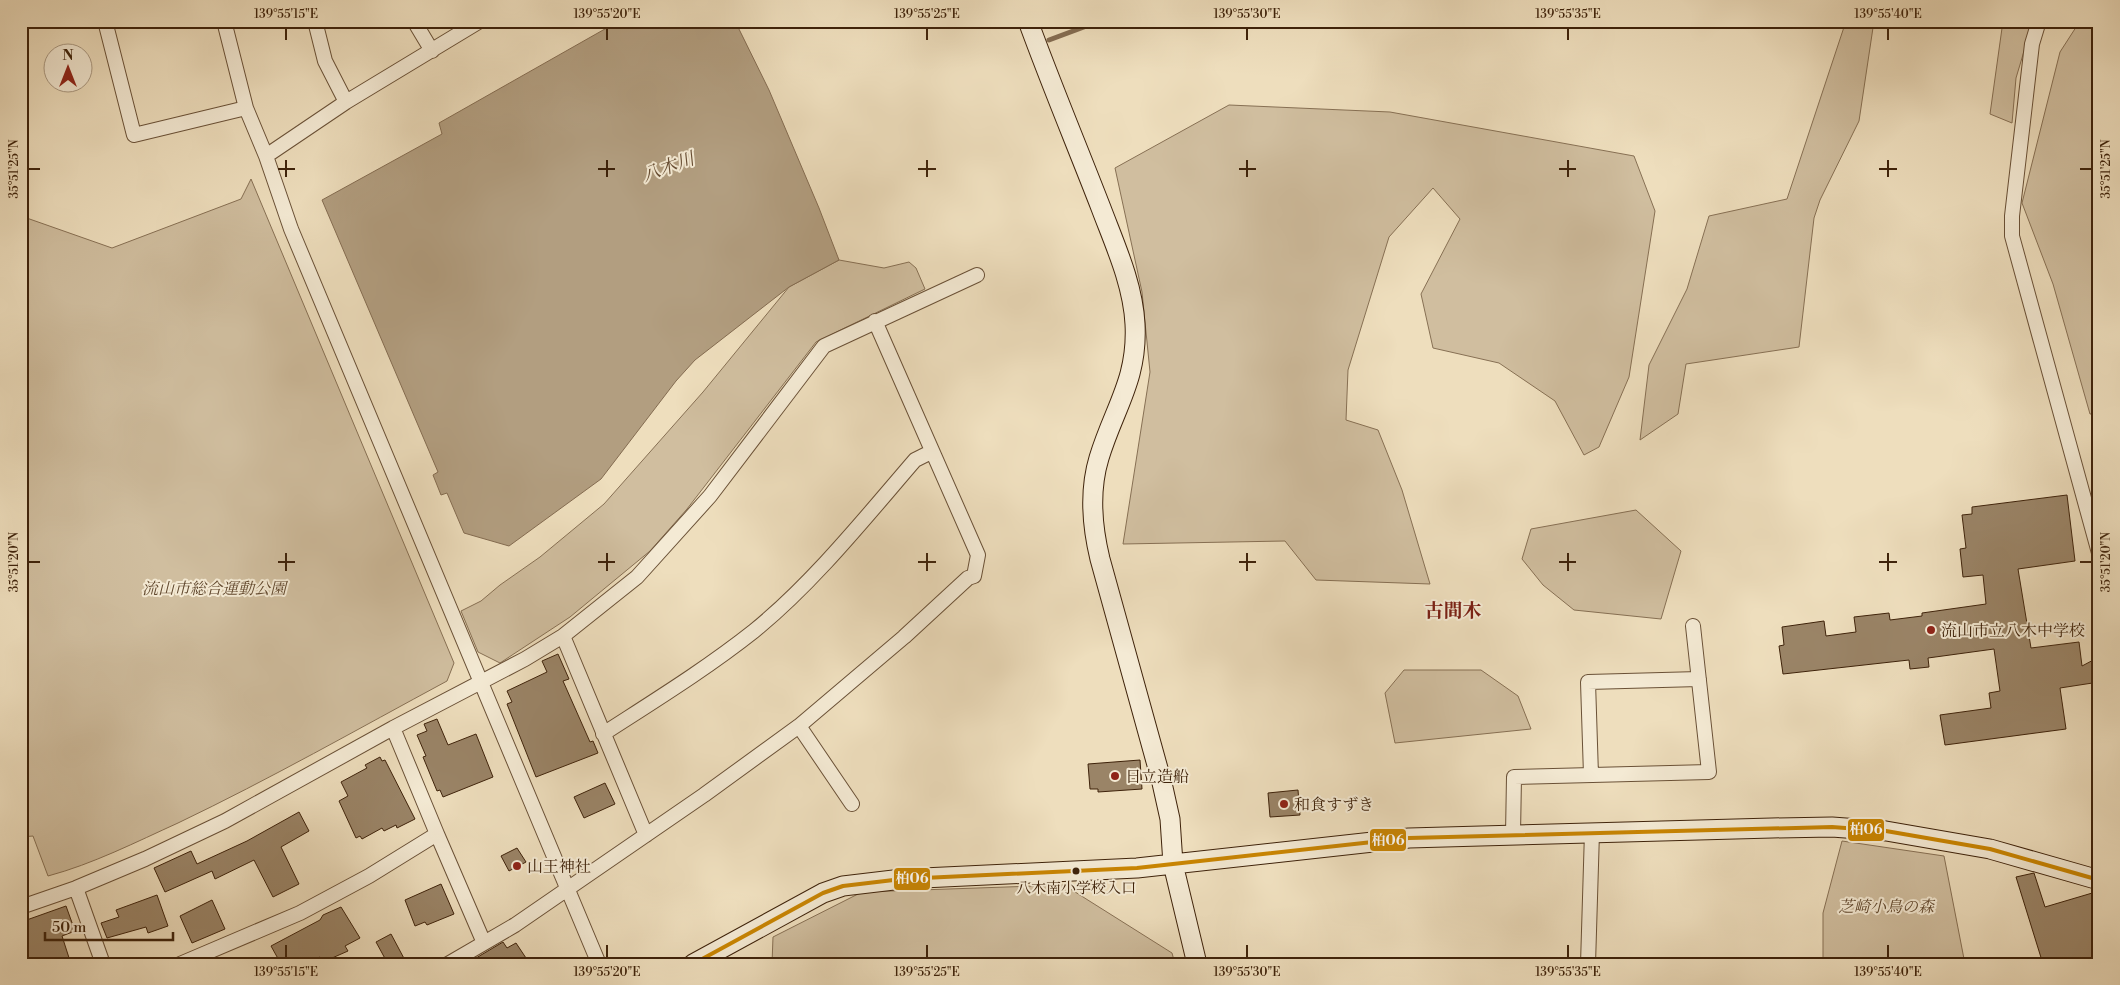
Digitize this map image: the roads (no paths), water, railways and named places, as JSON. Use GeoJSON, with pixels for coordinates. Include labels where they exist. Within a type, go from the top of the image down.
{"type":"FeatureCollection","features":[{"type":"Feature","properties":{"kind":"street"},"geometry":{"type":"LineString","coordinates":[[105,21],[134,135],[246,108]]}},
{"type":"Feature","properties":{"kind":"street"},"geometry":{"type":"LineString","coordinates":[[224,21],[246,108],[266,156],[291,229],[599,964]]}},
{"type":"Feature","properties":{"kind":"street"},"geometry":{"type":"LineString","coordinates":[[315,21],[325,61],[346,102]]}},
{"type":"Feature","properties":{"kind":"street"},"geometry":{"type":"LineString","coordinates":[[414,21],[432,51]]}},
{"type":"Feature","properties":{"kind":"street"},"geometry":{"type":"LineString","coordinates":[[266,156],[346,102],[480,21]]}},
{"type":"Feature","properties":{"kind":"street"},"geometry":{"type":"LineString","coordinates":[[1028,21],[1107,226],[1132,300],[1135,324],[1134,356],[1131,375],[1099,458],[1094,481],[1093,527],[1100,559],[1162,783],[1170,819],[1173,864],[1197,964]]}},
{"type":"Feature","properties":{"kind":"street"},"geometry":{"type":"LineString","coordinates":[[2039,21],[2032,44],[2012,216],[2012,236],[2099,553]]}},
{"type":"Feature","properties":{"kind":"street"},"geometry":{"type":"LineString","coordinates":[[21,907],[76,888],[225,822],[393,728],[525,659],[563,636],[638,577],[684,526],[710,496],[824,346],[976,275]]}},
{"type":"Feature","properties":{"kind":"street"},"geometry":{"type":"LineString","coordinates":[[448,964],[514,925],[568,889],[799,726],[904,637],[968,578],[974,576],[978,555],[931,452],[875,321]]}},
{"type":"Feature","properties":{"kind":"street"},"geometry":{"type":"LineString","coordinates":[[603,734],[677,687],[754,630],[805,584],[915,460],[931,452]]}},
{"type":"Feature","properties":{"kind":"street"},"geometry":{"type":"LineString","coordinates":[[1513,834],[1514,777],[1709,772],[1693,626]]}},
{"type":"Feature","properties":{"kind":"street"},"geometry":{"type":"LineString","coordinates":[[563,636],[646,835]]}},
{"type":"Feature","properties":{"kind":"street"},"geometry":{"type":"LineString","coordinates":[[1591,775],[1588,682],[1699,680]]}},
{"type":"Feature","properties":{"kind":"street"},"geometry":{"type":"LineString","coordinates":[[799,726],[852,804]]}},
{"type":"Feature","properties":{"kind":"street"},"geometry":{"type":"LineString","coordinates":[[393,728],[484,943]]}},
{"type":"Feature","properties":{"kind":"street"},"geometry":{"type":"LineString","coordinates":[[693,964],[823,892],[843,886],[902,879],[1072,872],[1173,864],[1409,838],[1772,828],[1864,829],[1990,850],[2099,880]]}},
{"type":"Feature","properties":{"kind":"street"},"geometry":{"type":"LineString","coordinates":[[1588,964],[1592,832]]}},
{"type":"Feature","properties":{"kind":"street"},"geometry":{"type":"LineString","coordinates":[[180,964],[300,913],[369,876],[437,834]]}},
{"type":"Feature","properties":{"kind":"street"},"geometry":{"type":"LineString","coordinates":[[76,888],[103,964]]}},
{"type":"Feature","properties":{"kind":"water"},"geometry":{"type":"Polygon","coordinates":[[[619,21],[735,21],[769,90],[839,260],[789,287],[695,360],[676,381],[601,479],[509,546],[464,533],[447,493],[441,495],[433,475],[438,472],[322,200],[442,134],[439,123],[619,21]]]}},
{"type":"Feature","properties":{"kind":"waterway","name":"八木川"},"geometry":{"type":"LineString","coordinates":[[1049,40],[1100,21]]}},
{"type":"Feature","properties":{"kind":"place","name":"流山市立八木中学校"},"geometry":{"type":"Point","coordinates":[1931,630]}},
{"type":"Feature","properties":{"kind":"place","name":"日立造船"},"geometry":{"type":"Point","coordinates":[1115,776]}},
{"type":"Feature","properties":{"kind":"place","name":"和食すずき"},"geometry":{"type":"Point","coordinates":[1284,804]}},
{"type":"Feature","properties":{"kind":"place","name":"山王神社"},"geometry":{"type":"Point","coordinates":[517,866]}},
{"type":"Feature","properties":{"kind":"place","name":"八木南小学校入口"},"geometry":{"type":"Point","coordinates":[1076,871]}},
{"type":"Feature","properties":{"kind":"district","name":"古間木"},"geometry":{"type":"Point","coordinates":[1453,610]}},
{"type":"Feature","properties":{"kind":"park label","name":"流山市総合運動公園"},"geometry":{"type":"Point","coordinates":[214,588]}},
{"type":"Feature","properties":{"kind":"park label","name":"芝崎小鳥の森"},"geometry":{"type":"Point","coordinates":[1886,906]}}]}
